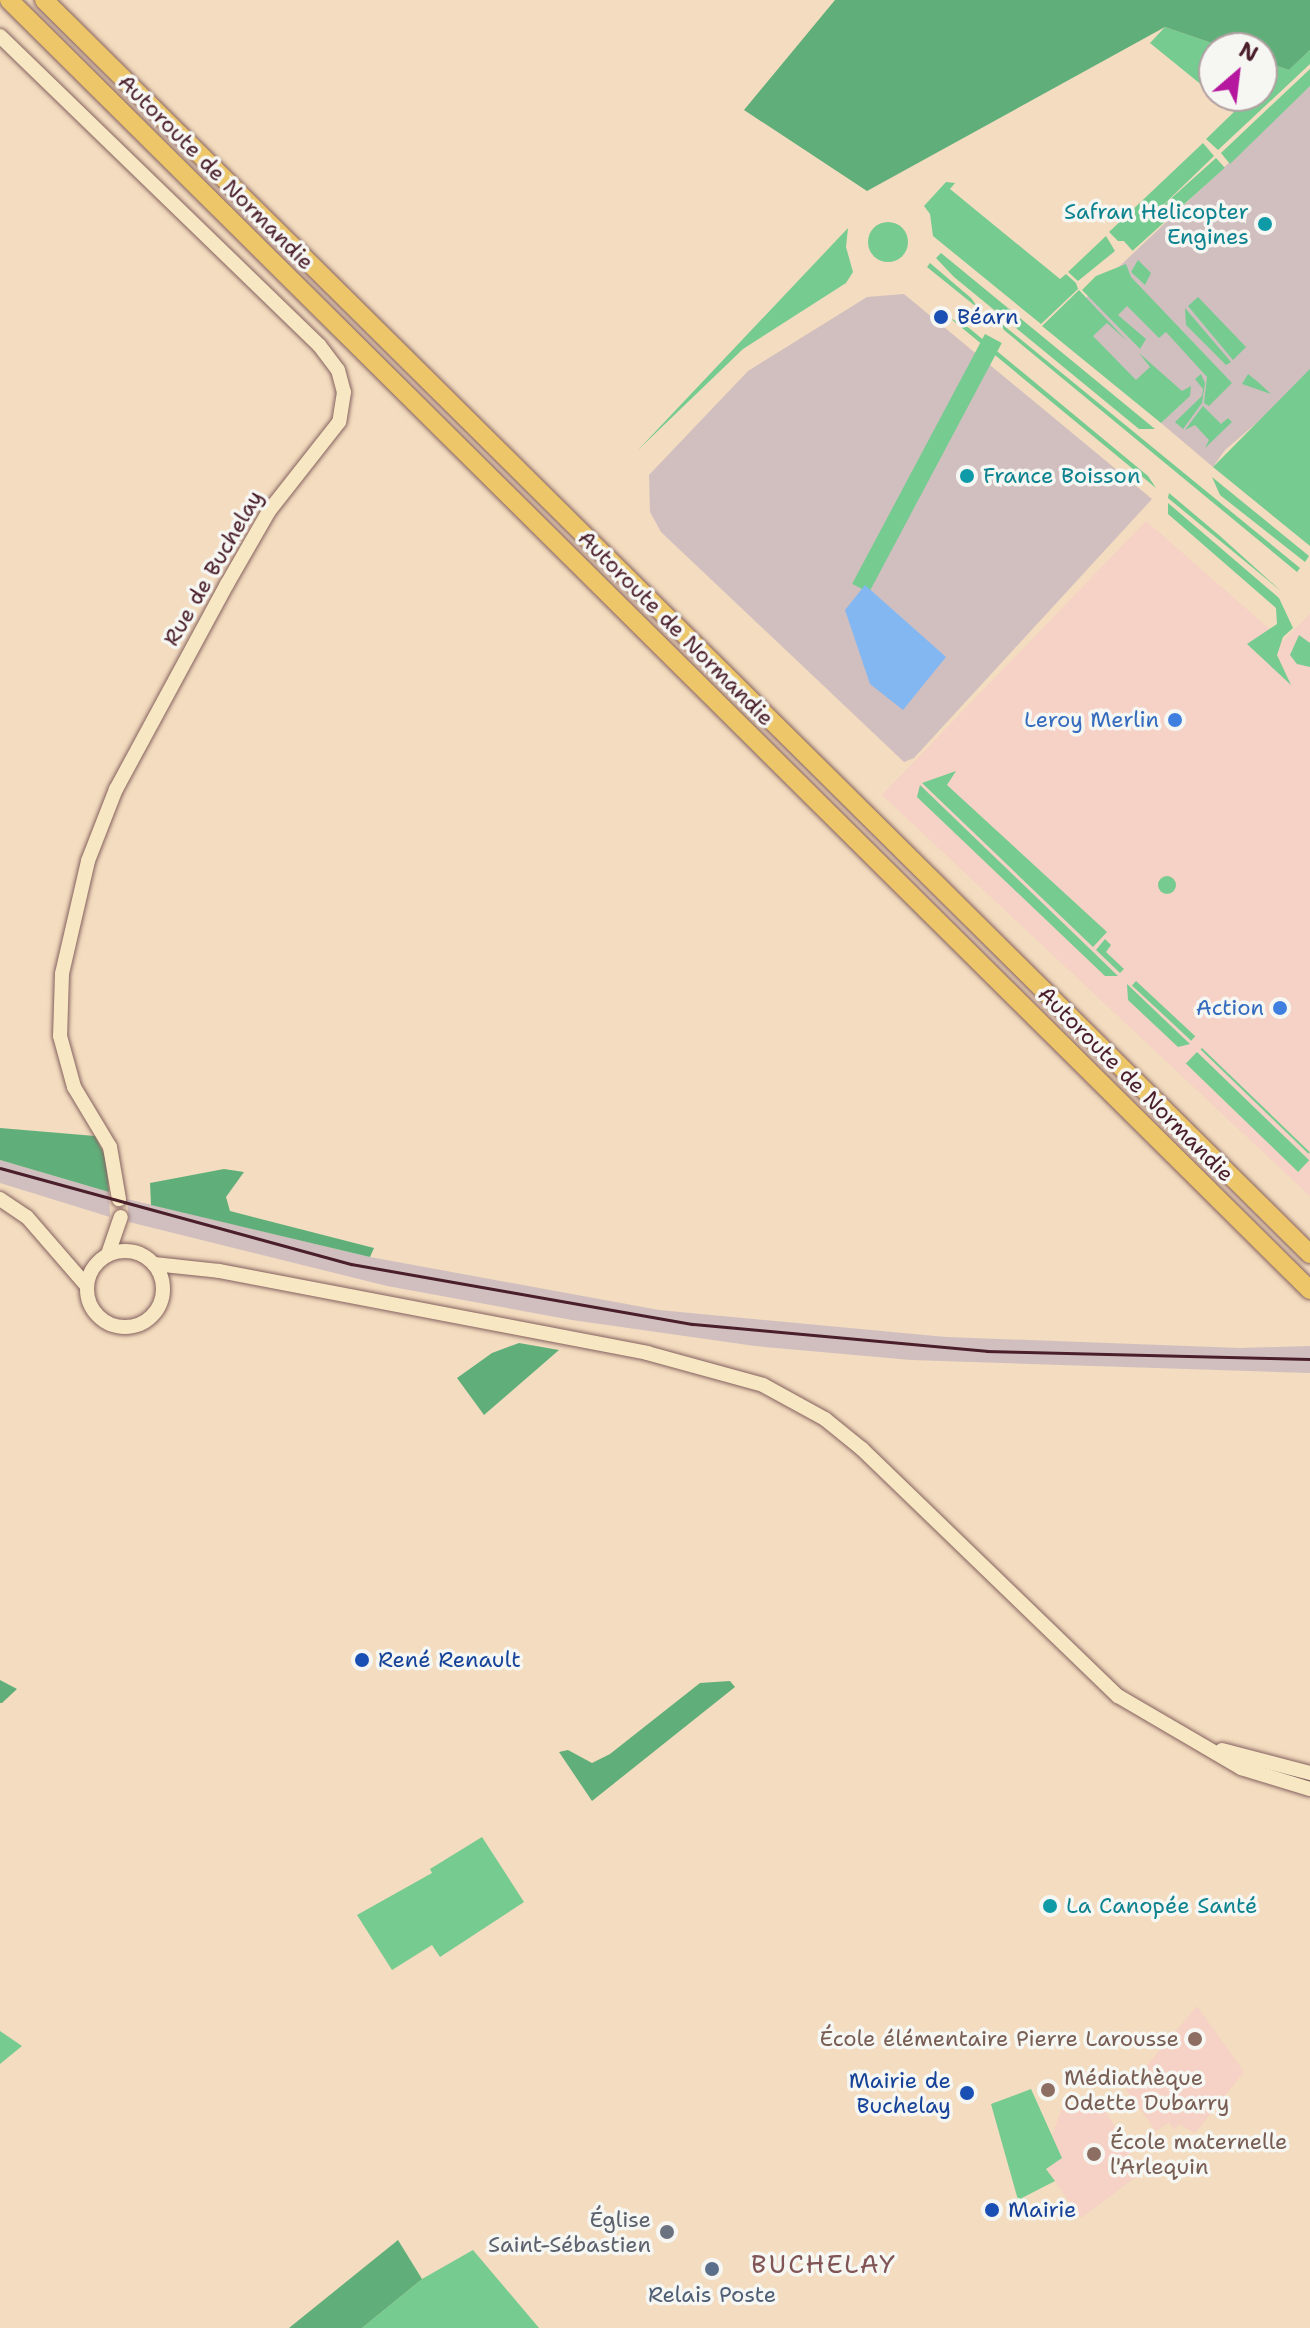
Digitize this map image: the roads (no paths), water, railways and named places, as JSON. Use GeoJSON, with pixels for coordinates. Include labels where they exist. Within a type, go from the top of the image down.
{"type":"FeatureCollection","features":[{"type":"Feature","properties":{"kind":"highway","name":"Autoroute de Normandie"},"geometry":{"type":"LineString","coordinates":[[9,0],[1310,1290]]}},
{"type":"Feature","properties":{"kind":"highway","name":"Autoroute de Normandie"},"geometry":{"type":"LineString","coordinates":[[44,0],[1310,1254]]}},
{"type":"Feature","properties":{"kind":"street","name":"Rue de Buchelay"},"geometry":{"type":"LineString","coordinates":[[0,36],[319,345],[338,370],[344,392],[339,422],[269,511],[227,584],[116,789],[88,861],[62,974],[60,1036],[74,1087],[110,1147],[119,1199]]}},
{"type":"Feature","properties":{"kind":"street"},"geometry":{"type":"LineString","coordinates":[[0,1199],[27,1217],[47,1246],[67,1261],[86,1285]]}},
{"type":"Feature","properties":{"kind":"street"},"geometry":{"type":"LineString","coordinates":[[190,1267],[163,1290],[150,1317],[126,1327],[102,1320],[87,1298],[86,1285],[95,1264],[108,1254],[121,1221],[137,1253],[154,1264],[190,1267],[647,1353],[763,1385],[844,1433],[1090,1673],[1134,1707],[1241,1768],[1310,1789]]}},
{"type":"Feature","properties":{"kind":"street"},"geometry":{"type":"LineString","coordinates":[[108,1254],[137,1253]]}},
{"type":"Feature","properties":{"kind":"street"},"geometry":{"type":"LineString","coordinates":[[67,1261],[95,1264]]}},
{"type":"Feature","properties":{"kind":"street"},"geometry":{"type":"LineString","coordinates":[[154,1264],[163,1290]]}},
{"type":"Feature","properties":{"kind":"street"},"geometry":{"type":"LineString","coordinates":[[1195,1742],[1310,1773]]}},
{"type":"Feature","properties":{"kind":"water"},"geometry":{"type":"Polygon","coordinates":[[[865,585],[946,657],[903,710],[870,684],[845,610],[865,585]]]}},
{"type":"Feature","properties":{"kind":"railway"},"geometry":{"type":"LineString","coordinates":[[0,1168],[351,1264],[692,1324],[987,1351],[1310,1359]]}},
{"type":"Feature","properties":{"kind":"place","name":"Safran Helicopter Engines"},"geometry":{"type":"Point","coordinates":[1265,224]}},
{"type":"Feature","properties":{"kind":"place","name":"Béarn"},"geometry":{"type":"Point","coordinates":[941,317]}},
{"type":"Feature","properties":{"kind":"place","name":"France Boisson"},"geometry":{"type":"Point","coordinates":[967,476]}},
{"type":"Feature","properties":{"kind":"place","name":"Leroy Merlin"},"geometry":{"type":"Point","coordinates":[1175,720]}},
{"type":"Feature","properties":{"kind":"place","name":"Action"},"geometry":{"type":"Point","coordinates":[1280,1008]}},
{"type":"Feature","properties":{"kind":"place","name":"René Renault"},"geometry":{"type":"Point","coordinates":[362,1660]}},
{"type":"Feature","properties":{"kind":"place","name":"La Canopée Santé"},"geometry":{"type":"Point","coordinates":[1050,1906]}},
{"type":"Feature","properties":{"kind":"place","name":"École élémentaire Pierre Larousse"},"geometry":{"type":"Point","coordinates":[1195,2039]}},
{"type":"Feature","properties":{"kind":"place","name":"Médiathèque Odette Dubarry"},"geometry":{"type":"Point","coordinates":[1048,2090]}},
{"type":"Feature","properties":{"kind":"place","name":"Mairie de Buchelay"},"geometry":{"type":"Point","coordinates":[967,2093]}},
{"type":"Feature","properties":{"kind":"place","name":"École maternelle l'Arlequin"},"geometry":{"type":"Point","coordinates":[1094,2154]}},
{"type":"Feature","properties":{"kind":"place","name":"Mairie"},"geometry":{"type":"Point","coordinates":[992,2210]}},
{"type":"Feature","properties":{"kind":"place","name":"Église Saint-Sébastien"},"geometry":{"type":"Point","coordinates":[667,2232]}},
{"type":"Feature","properties":{"kind":"place","name":"Relais Poste"},"geometry":{"type":"Point","coordinates":[712,2269]}},
{"type":"Feature","properties":{"kind":"district","name":"BUCHELAY"},"geometry":{"type":"Point","coordinates":[824,2264]}}]}
